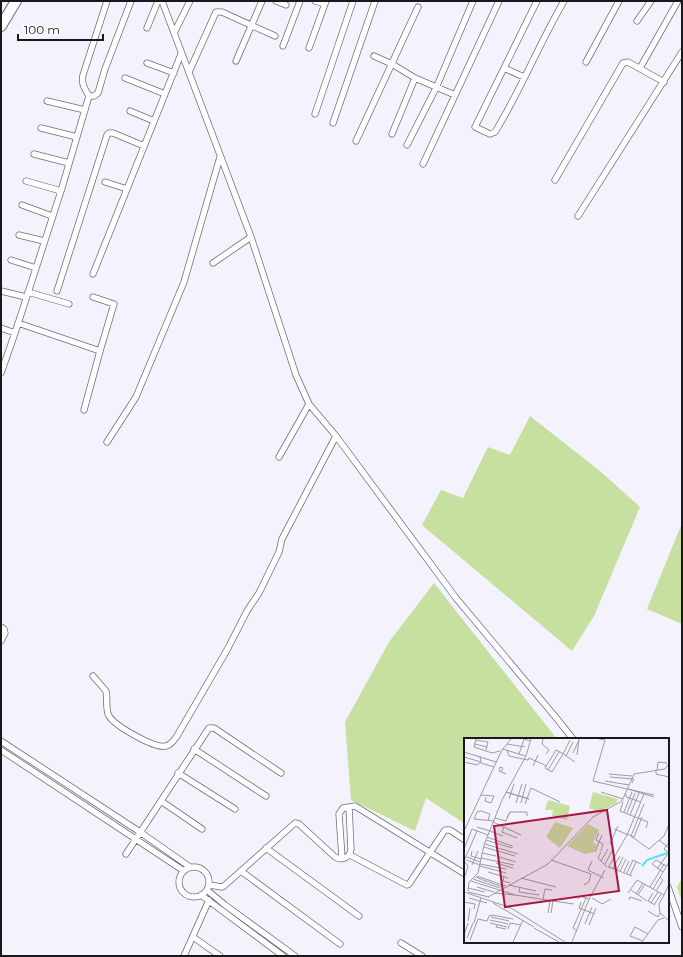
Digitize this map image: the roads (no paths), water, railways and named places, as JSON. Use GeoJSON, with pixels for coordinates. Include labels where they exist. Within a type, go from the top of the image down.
{"type":"FeatureCollection","features":[{"type":"Feature","properties":{"kind":"highway"},"geometry":{"type":"LineString","coordinates":[[1,26],[15,1]]}},
{"type":"Feature","properties":{"kind":"street"},"geometry":{"type":"LineString","coordinates":[[1,373],[61,191],[89,96],[83,86],[82,80],[107,1]]}},
{"type":"Feature","properties":{"kind":"street"},"geometry":{"type":"LineString","coordinates":[[89,96],[94,96],[98,93],[130,1]]}},
{"type":"Feature","properties":{"kind":"street"},"geometry":{"type":"LineString","coordinates":[[147,28],[158,1]]}},
{"type":"Feature","properties":{"kind":"street"},"geometry":{"type":"LineString","coordinates":[[162,1],[251,237],[296,375],[309,404],[336,436],[456,598],[558,720],[571,738]]}},
{"type":"Feature","properties":{"kind":"street"},"geometry":{"type":"LineString","coordinates":[[165,8],[168,1]]}},
{"type":"Feature","properties":{"kind":"street"},"geometry":{"type":"LineString","coordinates":[[174,33],[190,1]]}},
{"type":"Feature","properties":{"kind":"street"},"geometry":{"type":"LineString","coordinates":[[236,61],[262,1]]}},
{"type":"Feature","properties":{"kind":"street"},"geometry":{"type":"LineString","coordinates":[[276,1],[286,5]]}},
{"type":"Feature","properties":{"kind":"street"},"geometry":{"type":"LineString","coordinates":[[284,46],[300,1]]}},
{"type":"Feature","properties":{"kind":"street"},"geometry":{"type":"LineString","coordinates":[[309,48],[326,2],[315,1]]}},
{"type":"Feature","properties":{"kind":"street"},"geometry":{"type":"LineString","coordinates":[[315,114],[353,1]]}},
{"type":"Feature","properties":{"kind":"street"},"geometry":{"type":"LineString","coordinates":[[333,123],[375,1]]}},
{"type":"Feature","properties":{"kind":"street"},"geometry":{"type":"LineString","coordinates":[[407,145],[436,88],[473,1]]}},
{"type":"Feature","properties":{"kind":"street"},"geometry":{"type":"LineString","coordinates":[[423,164],[499,1]]}},
{"type":"Feature","properties":{"kind":"street"},"geometry":{"type":"LineString","coordinates":[[537,1],[475,127],[490,134],[495,132],[564,1]]}},
{"type":"Feature","properties":{"kind":"street"},"geometry":{"type":"LineString","coordinates":[[586,62],[620,1]]}},
{"type":"Feature","properties":{"kind":"street"},"geometry":{"type":"LineString","coordinates":[[637,21],[651,1]]}},
{"type":"Feature","properties":{"kind":"street"},"geometry":{"type":"LineString","coordinates":[[640,68],[678,1]]}},
{"type":"Feature","properties":{"kind":"street"},"geometry":{"type":"LineString","coordinates":[[356,141],[418,7]]}},
{"type":"Feature","properties":{"kind":"street"},"geometry":{"type":"LineString","coordinates":[[188,72],[216,12],[222,12],[275,36]]}},
{"type":"Feature","properties":{"kind":"street"},"geometry":{"type":"LineString","coordinates":[[578,216],[682,52]]}},
{"type":"Feature","properties":{"kind":"street"},"geometry":{"type":"LineString","coordinates":[[93,274],[181,54]]}},
{"type":"Feature","properties":{"kind":"street"},"geometry":{"type":"LineString","coordinates":[[374,56],[436,88],[455,95]]}},
{"type":"Feature","properties":{"kind":"street"},"geometry":{"type":"LineString","coordinates":[[555,180],[623,63],[628,62],[664,82]]}},
{"type":"Feature","properties":{"kind":"street"},"geometry":{"type":"LineString","coordinates":[[147,63],[174,73]]}},
{"type":"Feature","properties":{"kind":"street"},"geometry":{"type":"LineString","coordinates":[[504,68],[524,77]]}},
{"type":"Feature","properties":{"kind":"street"},"geometry":{"type":"LineString","coordinates":[[125,78],[165,94]]}},
{"type":"Feature","properties":{"kind":"street"},"geometry":{"type":"LineString","coordinates":[[392,134],[416,78]]}},
{"type":"Feature","properties":{"kind":"street"},"geometry":{"type":"LineString","coordinates":[[47,101],[85,110]]}},
{"type":"Feature","properties":{"kind":"street"},"geometry":{"type":"LineString","coordinates":[[130,111],[154,121]]}},
{"type":"Feature","properties":{"kind":"street"},"geometry":{"type":"LineString","coordinates":[[41,128],[77,137]]}},
{"type":"Feature","properties":{"kind":"street"},"geometry":{"type":"LineString","coordinates":[[56,291],[107,135],[109,133],[113,133],[144,146]]}},
{"type":"Feature","properties":{"kind":"street"},"geometry":{"type":"LineString","coordinates":[[34,154],[69,163]]}},
{"type":"Feature","properties":{"kind":"street"},"geometry":{"type":"LineString","coordinates":[[107,442],[136,397],[184,282],[220,157]]}},
{"type":"Feature","properties":{"kind":"street"},"geometry":{"type":"LineString","coordinates":[[26,181],[61,191]]}},
{"type":"Feature","properties":{"kind":"street"},"geometry":{"type":"LineString","coordinates":[[104,182],[127,189]]}},
{"type":"Feature","properties":{"kind":"street"},"geometry":{"type":"LineString","coordinates":[[22,205],[52,216]]}},
{"type":"Feature","properties":{"kind":"street"},"geometry":{"type":"LineString","coordinates":[[19,235],[44,241]]}},
{"type":"Feature","properties":{"kind":"street"},"geometry":{"type":"LineString","coordinates":[[213,263],[251,237]]}},
{"type":"Feature","properties":{"kind":"street"},"geometry":{"type":"LineString","coordinates":[[10,260],[36,268]]}},
{"type":"Feature","properties":{"kind":"street"},"geometry":{"type":"LineString","coordinates":[[1,291],[69,304]]}},
{"type":"Feature","properties":{"kind":"street"},"geometry":{"type":"LineString","coordinates":[[84,410],[114,304],[93,297]]}},
{"type":"Feature","properties":{"kind":"street"},"geometry":{"type":"LineString","coordinates":[[18,323],[100,351]]}},
{"type":"Feature","properties":{"kind":"street"},"geometry":{"type":"LineString","coordinates":[[1,328],[15,333]]}},
{"type":"Feature","properties":{"kind":"street"},"geometry":{"type":"LineString","coordinates":[[279,457],[309,404]]}},
{"type":"Feature","properties":{"kind":"street"},"geometry":{"type":"LineString","coordinates":[[92,676],[106,691],[107,711],[112,721],[151,744],[163,747],[170,745],[177,736],[227,650],[247,611],[259,593],[279,552],[282,539],[336,436]]}},
{"type":"Feature","properties":{"kind":"street"},"geometry":{"type":"LineString","coordinates":[[1,627],[5,630],[1,641]]}},
{"type":"Feature","properties":{"kind":"street"},"geometry":{"type":"LineString","coordinates":[[126,854],[209,728],[214,728],[281,773]]}},
{"type":"Feature","properties":{"kind":"street"},"geometry":{"type":"LineString","coordinates":[[1,741],[140,832],[190,867]]}},
{"type":"Feature","properties":{"kind":"street"},"geometry":{"type":"LineString","coordinates":[[194,749],[266,796]]}},
{"type":"Feature","properties":{"kind":"street"},"geometry":{"type":"LineString","coordinates":[[1,750],[184,871]]}},
{"type":"Feature","properties":{"kind":"street"},"geometry":{"type":"LineString","coordinates":[[178,773],[235,809]]}},
{"type":"Feature","properties":{"kind":"street"},"geometry":{"type":"LineString","coordinates":[[160,801],[202,830]]}},
{"type":"Feature","properties":{"kind":"street"},"geometry":{"type":"LineString","coordinates":[[342,858],[339,814],[343,808],[355,806],[464,873]]}},
{"type":"Feature","properties":{"kind":"street"},"geometry":{"type":"LineString","coordinates":[[349,807],[350,855]]}},
{"type":"Feature","properties":{"kind":"street"},"geometry":{"type":"LineString","coordinates":[[208,888],[222,887],[293,824],[297,823],[335,857],[342,858],[350,855]]}},
{"type":"Feature","properties":{"kind":"street"},"geometry":{"type":"LineString","coordinates":[[350,855],[407,885],[446,830],[450,830],[464,839]]}},
{"type":"Feature","properties":{"kind":"street"},"geometry":{"type":"LineString","coordinates":[[266,848],[359,916]]}},
{"type":"Feature","properties":{"kind":"street"},"geometry":{"type":"LineString","coordinates":[[190,867],[200,867],[209,878],[208,888],[201,895],[192,897],[188,895],[181,889],[179,880],[184,871],[190,867]]}},
{"type":"Feature","properties":{"kind":"street"},"geometry":{"type":"LineString","coordinates":[[241,870],[340,944]]}},
{"type":"Feature","properties":{"kind":"street"},"geometry":{"type":"LineString","coordinates":[[208,888],[224,905],[295,956]]}},
{"type":"Feature","properties":{"kind":"street"},"geometry":{"type":"LineString","coordinates":[[669,890],[682,927]]}},
{"type":"Feature","properties":{"kind":"street"},"geometry":{"type":"LineString","coordinates":[[201,895],[283,956]]}},
{"type":"Feature","properties":{"kind":"street"},"geometry":{"type":"LineString","coordinates":[[184,956],[209,900]]}},
{"type":"Feature","properties":{"kind":"street"},"geometry":{"type":"LineString","coordinates":[[193,937],[220,956]]}},
{"type":"Feature","properties":{"kind":"street"},"geometry":{"type":"LineString","coordinates":[[401,943],[422,956]]}}]}
